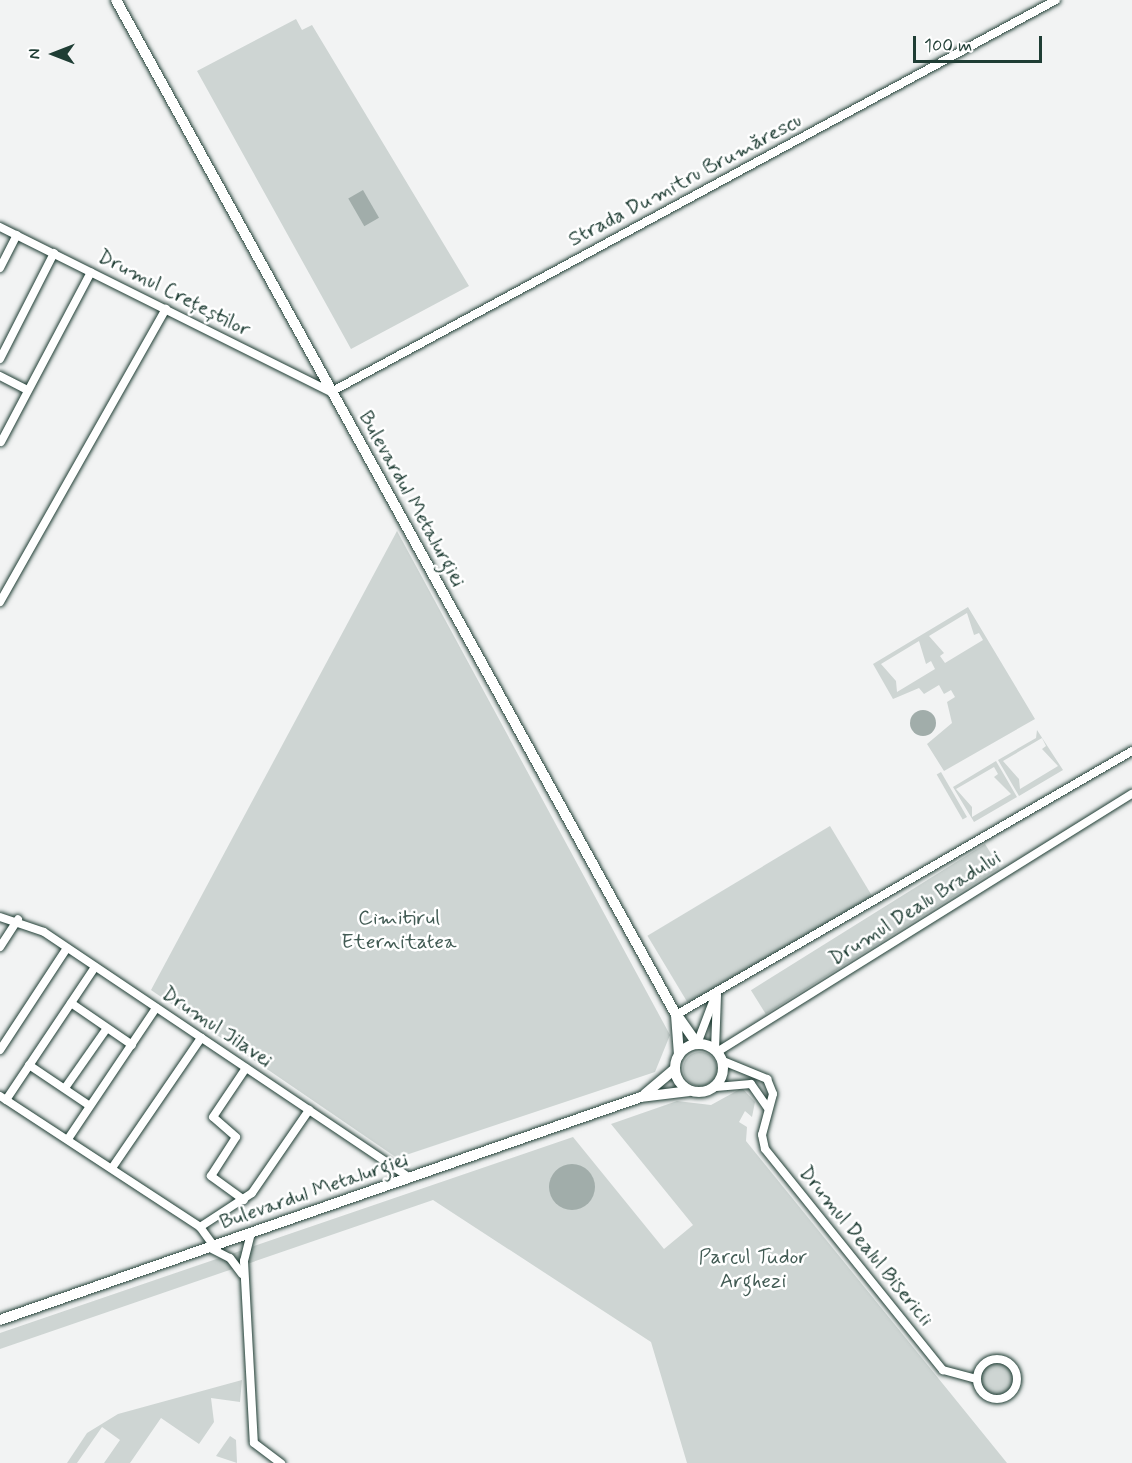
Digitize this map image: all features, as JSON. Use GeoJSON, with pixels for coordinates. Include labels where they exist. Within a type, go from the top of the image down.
{"type":"FeatureCollection","features":[{"type":"Feature","properties":{"kind":"main road","name":"Bulevardul Metalurgiei"},"geometry":{"type":"LineString","coordinates":[[116,0],[676,1015],[697,1044]]}},
{"type":"Feature","properties":{"kind":"main road","name":"Bulevardul Metalurgiei"},"geometry":{"type":"LineString","coordinates":[[676,1015],[679,1054]]}},
{"type":"Feature","properties":{"kind":"main road"},"geometry":{"type":"LineString","coordinates":[[697,1044],[718,1054],[716,1087],[689,1091],[675,1069],[679,1054],[697,1044]]}},
{"type":"Feature","properties":{"kind":"main road","name":"Bulevardul Metalurgiei"},"geometry":{"type":"LineString","coordinates":[[641,1097],[675,1069]]}},
{"type":"Feature","properties":{"kind":"main road","name":"Bulevardul Metalurgiei"},"geometry":{"type":"LineString","coordinates":[[0,1320],[641,1097],[689,1091]]}},
{"type":"Feature","properties":{"kind":"street","name":"Strada Dumitru Brumărescu"},"geometry":{"type":"LineString","coordinates":[[331,392],[1056,0]]}},
{"type":"Feature","properties":{"kind":"street","name":"Drumul Crețeștilor"},"geometry":{"type":"LineString","coordinates":[[0,227],[331,392]]}},
{"type":"Feature","properties":{"kind":"street"},"geometry":{"type":"LineString","coordinates":[[0,268],[17,235]]}},
{"type":"Feature","properties":{"kind":"street"},"geometry":{"type":"LineString","coordinates":[[0,358],[54,253]]}},
{"type":"Feature","properties":{"kind":"street"},"geometry":{"type":"LineString","coordinates":[[1,442],[91,272]]}},
{"type":"Feature","properties":{"kind":"street"},"geometry":{"type":"LineString","coordinates":[[0,602],[166,309]]}},
{"type":"Feature","properties":{"kind":"street"},"geometry":{"type":"LineString","coordinates":[[0,376],[28,390]]}},
{"type":"Feature","properties":{"kind":"street"},"geometry":{"type":"LineString","coordinates":[[676,1015],[689,1011],[717,995],[1132,751]]}},
{"type":"Feature","properties":{"kind":"street","name":"Drumul Dealu Bradului"},"geometry":{"type":"LineString","coordinates":[[718,1054],[1132,794]]}},
{"type":"Feature","properties":{"kind":"street","name":"Drumul Jilavei"},"geometry":{"type":"LineString","coordinates":[[0,917],[18,920],[67,948],[410,1178]]}},
{"type":"Feature","properties":{"kind":"street"},"geometry":{"type":"LineString","coordinates":[[0,947],[18,920]]}},
{"type":"Feature","properties":{"kind":"street"},"geometry":{"type":"LineString","coordinates":[[0,1050],[67,948]]}},
{"type":"Feature","properties":{"kind":"street"},"geometry":{"type":"LineString","coordinates":[[95,967],[29,1065],[3,1098],[68,1138],[200,1227],[212,1247],[234,1261],[244,1278]]}},
{"type":"Feature","properties":{"kind":"street"},"geometry":{"type":"LineString","coordinates":[[697,1044],[717,995]]}},
{"type":"Feature","properties":{"kind":"street"},"geometry":{"type":"LineString","coordinates":[[717,995],[718,1054]]}},
{"type":"Feature","properties":{"kind":"street"},"geometry":{"type":"LineString","coordinates":[[71,1004],[132,1045]]}},
{"type":"Feature","properties":{"kind":"street"},"geometry":{"type":"LineString","coordinates":[[68,1138],[156,1008]]}},
{"type":"Feature","properties":{"kind":"street"},"geometry":{"type":"LineString","coordinates":[[65,1088],[107,1028]]}},
{"type":"Feature","properties":{"kind":"street"},"geometry":{"type":"LineString","coordinates":[[112,1168],[201,1038]]}},
{"type":"Feature","properties":{"kind":"street","name":"Drumul Dealul Bisericii"},"geometry":{"type":"LineString","coordinates":[[718,1054],[767,1079],[773,1090],[761,1138],[765,1149],[943,1370],[977,1379]]}},
{"type":"Feature","properties":{"kind":"street"},"geometry":{"type":"LineString","coordinates":[[29,1065],[90,1106]]}},
{"type":"Feature","properties":{"kind":"street"},"geometry":{"type":"LineString","coordinates":[[244,1200],[211,1176],[236,1137],[213,1119],[246,1068]]}},
{"type":"Feature","properties":{"kind":"street"},"geometry":{"type":"LineString","coordinates":[[716,1087],[751,1084],[768,1108]]}},
{"type":"Feature","properties":{"kind":"street"},"geometry":{"type":"LineString","coordinates":[[200,1227],[210,1215],[244,1200],[309,1110]]}},
{"type":"Feature","properties":{"kind":"street"},"geometry":{"type":"LineString","coordinates":[[251,1233],[244,1278],[254,1443],[281,1463]]}},
{"type":"Feature","properties":{"kind":"street"},"geometry":{"type":"LineString","coordinates":[[999,1359],[1010,1364],[1017,1380],[1010,1395],[994,1399],[980,1390],[977,1379],[983,1364],[999,1359]]}},
{"type":"Feature","properties":{"kind":"green space"},"geometry":{"type":"Polygon","coordinates":[[[296,19],[302,30],[312,25],[469,286],[351,349],[197,71],[296,19]]]}},
{"type":"Feature","properties":{"kind":"green space","name":"Cimitirul Eternitatea"},"geometry":{"type":"Polygon","coordinates":[[[397,531],[670,1035],[655,1072],[397,1158],[151,990],[397,531]]]}},
{"type":"Feature","properties":{"kind":"green space"},"geometry":{"type":"Polygon","coordinates":[[[968,607],[1035,719],[944,771],[927,744],[952,723],[947,702],[955,697],[951,690],[944,694],[939,685],[924,694],[919,688],[893,699],[873,664],[968,607]],[[967,613],[929,636],[944,653],[940,656],[945,663],[983,640],[979,633],[974,635],[967,613]],[[919,641],[881,664],[896,681],[897,692],[935,669],[931,661],[926,664],[919,641]]]}},
{"type":"Feature","properties":{"kind":"green space"},"geometry":{"type":"Polygon","coordinates":[[[1037,730],[1063,770],[1019,796],[998,760],[1036,738],[1037,730]],[[1042,738],[1003,761],[1019,779],[1020,789],[1058,766],[1042,749],[1046,746],[1042,738]]]}},
{"type":"Feature","properties":{"kind":"green space"},"geometry":{"type":"Polygon","coordinates":[[[996,761],[1017,797],[974,822],[953,787],[996,761]],[[994,767],[956,789],[972,807],[972,817],[1011,794],[994,777],[998,774],[994,767]]]}},
{"type":"Feature","properties":{"kind":"green space"},"geometry":{"type":"Polygon","coordinates":[[[941,772],[967,817],[963,820],[937,774],[941,772]]]}},
{"type":"Feature","properties":{"kind":"green space"},"geometry":{"type":"Polygon","coordinates":[[[830,826],[872,896],[690,1006],[647,936],[830,826]]]}},
{"type":"Feature","properties":{"kind":"green space"},"geometry":{"type":"Polygon","coordinates":[[[985,844],[1000,868],[766,1014],[751,990],[985,844]]]}},
{"type":"Feature","properties":{"kind":"green space"},"geometry":{"type":"Polygon","coordinates":[[[700,1052],[712,1057],[717,1069],[712,1081],[700,1086],[688,1081],[683,1069],[688,1057],[700,1052]]]}},
{"type":"Feature","properties":{"kind":"green space","name":"Parcul Tudor Arghezi"},"geometry":{"type":"Polygon","coordinates":[[[742,1088],[755,1102],[752,1117],[745,1111],[739,1122],[747,1127],[746,1141],[1007,1463],[687,1463],[651,1342],[433,1200],[0,1349],[0,1333],[573,1137],[664,1249],[693,1225],[611,1124],[677,1101],[711,1105],[742,1088]]]}},
{"type":"Feature","properties":{"kind":"green space"},"geometry":{"type":"Polygon","coordinates":[[[996,1362],[1008,1367],[1013,1379],[1008,1391],[996,1396],[984,1391],[979,1379],[984,1367],[996,1362]]]}},
{"type":"Feature","properties":{"kind":"green space"},"geometry":{"type":"Polygon","coordinates":[[[242,1380],[240,1402],[211,1398],[214,1422],[199,1444],[161,1418],[130,1463],[104,1463],[120,1440],[102,1427],[77,1463],[67,1463],[87,1433],[118,1414],[242,1380]]]}},
{"type":"Feature","properties":{"kind":"green space"},"geometry":{"type":"Polygon","coordinates":[[[230,1436],[236,1440],[237,1463],[216,1456],[230,1436]]]}},
{"type":"Feature","properties":{"kind":"shaded area"},"geometry":{"type":"Polygon","coordinates":[[[363,190],[379,218],[364,226],[348,199],[363,190]]]}},
{"type":"Feature","properties":{"kind":"shaded area"},"geometry":{"type":"Polygon","coordinates":[[[923,710],[932,714],[936,723],[932,732],[923,736],[914,732],[910,723],[914,714],[923,710]]]}},
{"type":"Feature","properties":{"kind":"shaded area"},"geometry":{"type":"Polygon","coordinates":[[[572,1164],[588,1171],[595,1187],[588,1203],[572,1210],[556,1203],[549,1187],[556,1171],[572,1164]]]}}]}
